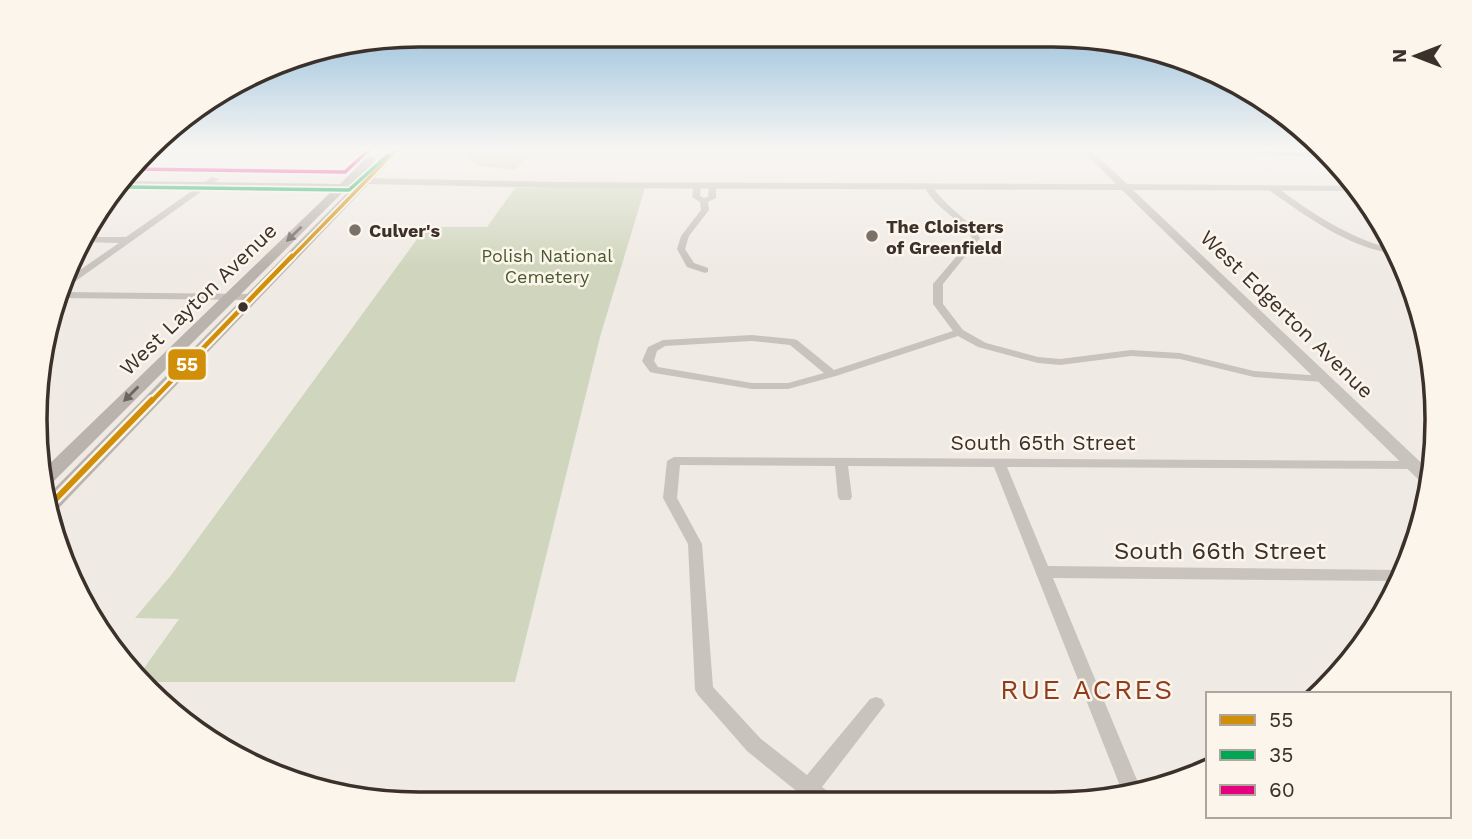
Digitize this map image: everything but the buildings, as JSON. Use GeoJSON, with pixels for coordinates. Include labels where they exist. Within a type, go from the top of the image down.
{"type":"FeatureCollection","features":[{"type":"Feature","properties":{"kind":"main road","name":"West Layton Avenue"},"geometry":{"type":"LineString","coordinates":[[51,473],[229,297],[349,188]]}},
{"type":"Feature","properties":{"kind":"main road","name":"West Layton Avenue"},"geometry":{"type":"LineString","coordinates":[[56,499],[250,297],[350,188]]}},
{"type":"Feature","properties":{"kind":"street"},"geometry":{"type":"LineString","coordinates":[[76,277],[202,188]]}},
{"type":"Feature","properties":{"kind":"street"},"geometry":{"type":"LineString","coordinates":[[697,188],[696,197],[704,201],[712,198],[712,188]]}},
{"type":"Feature","properties":{"kind":"street"},"geometry":{"type":"LineString","coordinates":[[929,188],[934,201],[970,226],[976,238],[938,284],[938,304],[959,332],[998,351],[1060,362],[1131,353],[1180,356],[1254,374],[1323,379]]}},
{"type":"Feature","properties":{"kind":"street","name":"West Edgerton Avenue"},"geometry":{"type":"LineString","coordinates":[[1125,188],[1421,473]]}},
{"type":"Feature","properties":{"kind":"street"},"geometry":{"type":"LineString","coordinates":[[1272,188],[1322,224],[1346,236],[1383,249]]}},
{"type":"Feature","properties":{"kind":"street"},"geometry":{"type":"LineString","coordinates":[[704,201],[705,210],[684,236],[681,249],[690,265],[705,270]]}},
{"type":"Feature","properties":{"kind":"street"},"geometry":{"type":"LineString","coordinates":[[94,240],[128,240]]}},
{"type":"Feature","properties":{"kind":"street"},"geometry":{"type":"LineString","coordinates":[[69,295],[250,297]]}},
{"type":"Feature","properties":{"kind":"street"},"geometry":{"type":"LineString","coordinates":[[832,374],[793,342],[770,338],[663,344],[652,349],[648,361],[654,370],[752,386],[788,386],[832,374],[959,332]]}},
{"type":"Feature","properties":{"kind":"street","name":"South 65th Street"},"geometry":{"type":"LineString","coordinates":[[809,788],[754,745],[704,690],[695,544],[670,498],[674,461],[1413,465]]}},
{"type":"Feature","properties":{"kind":"street"},"geometry":{"type":"LineString","coordinates":[[841,463],[845,497]]}},
{"type":"Feature","properties":{"kind":"street"},"geometry":{"type":"LineString","coordinates":[[999,463],[1129,784]]}},
{"type":"Feature","properties":{"kind":"street","name":"South 66th Street"},"geometry":{"type":"LineString","coordinates":[[1043,572],[1390,575]]}},
{"type":"Feature","properties":{"kind":"street"},"geometry":{"type":"LineString","coordinates":[[814,792],[809,788],[876,705]]}},
{"type":"Feature","properties":{"kind":"green space","name":"Polish National Cemetery"},"geometry":{"type":"Polygon","coordinates":[[[515,188],[645,188],[600,337],[515,682],[155,682],[143,669],[179,619],[135,618],[172,574],[426,227],[487,227],[515,188]]]}},
{"type":"Feature","properties":{"kind":"transit line","name":"35"},"geometry":{"type":"LineString","coordinates":[[212,188],[351,188]]}},
{"type":"Feature","properties":{"kind":"transit line","name":"55"},"geometry":{"type":"LineString","coordinates":[[56,499],[359,188]]}},
{"type":"Feature","properties":{"kind":"place","name":"Culver's"},"geometry":{"type":"Point","coordinates":[355,230]}},
{"type":"Feature","properties":{"kind":"place","name":"The Cloisters of Greenfield"},"geometry":{"type":"Point","coordinates":[872,236]}},
{"type":"Feature","properties":{"kind":"district","name":"RUE ACRES"},"geometry":{"type":"Point","coordinates":[1087,689]}}]}
